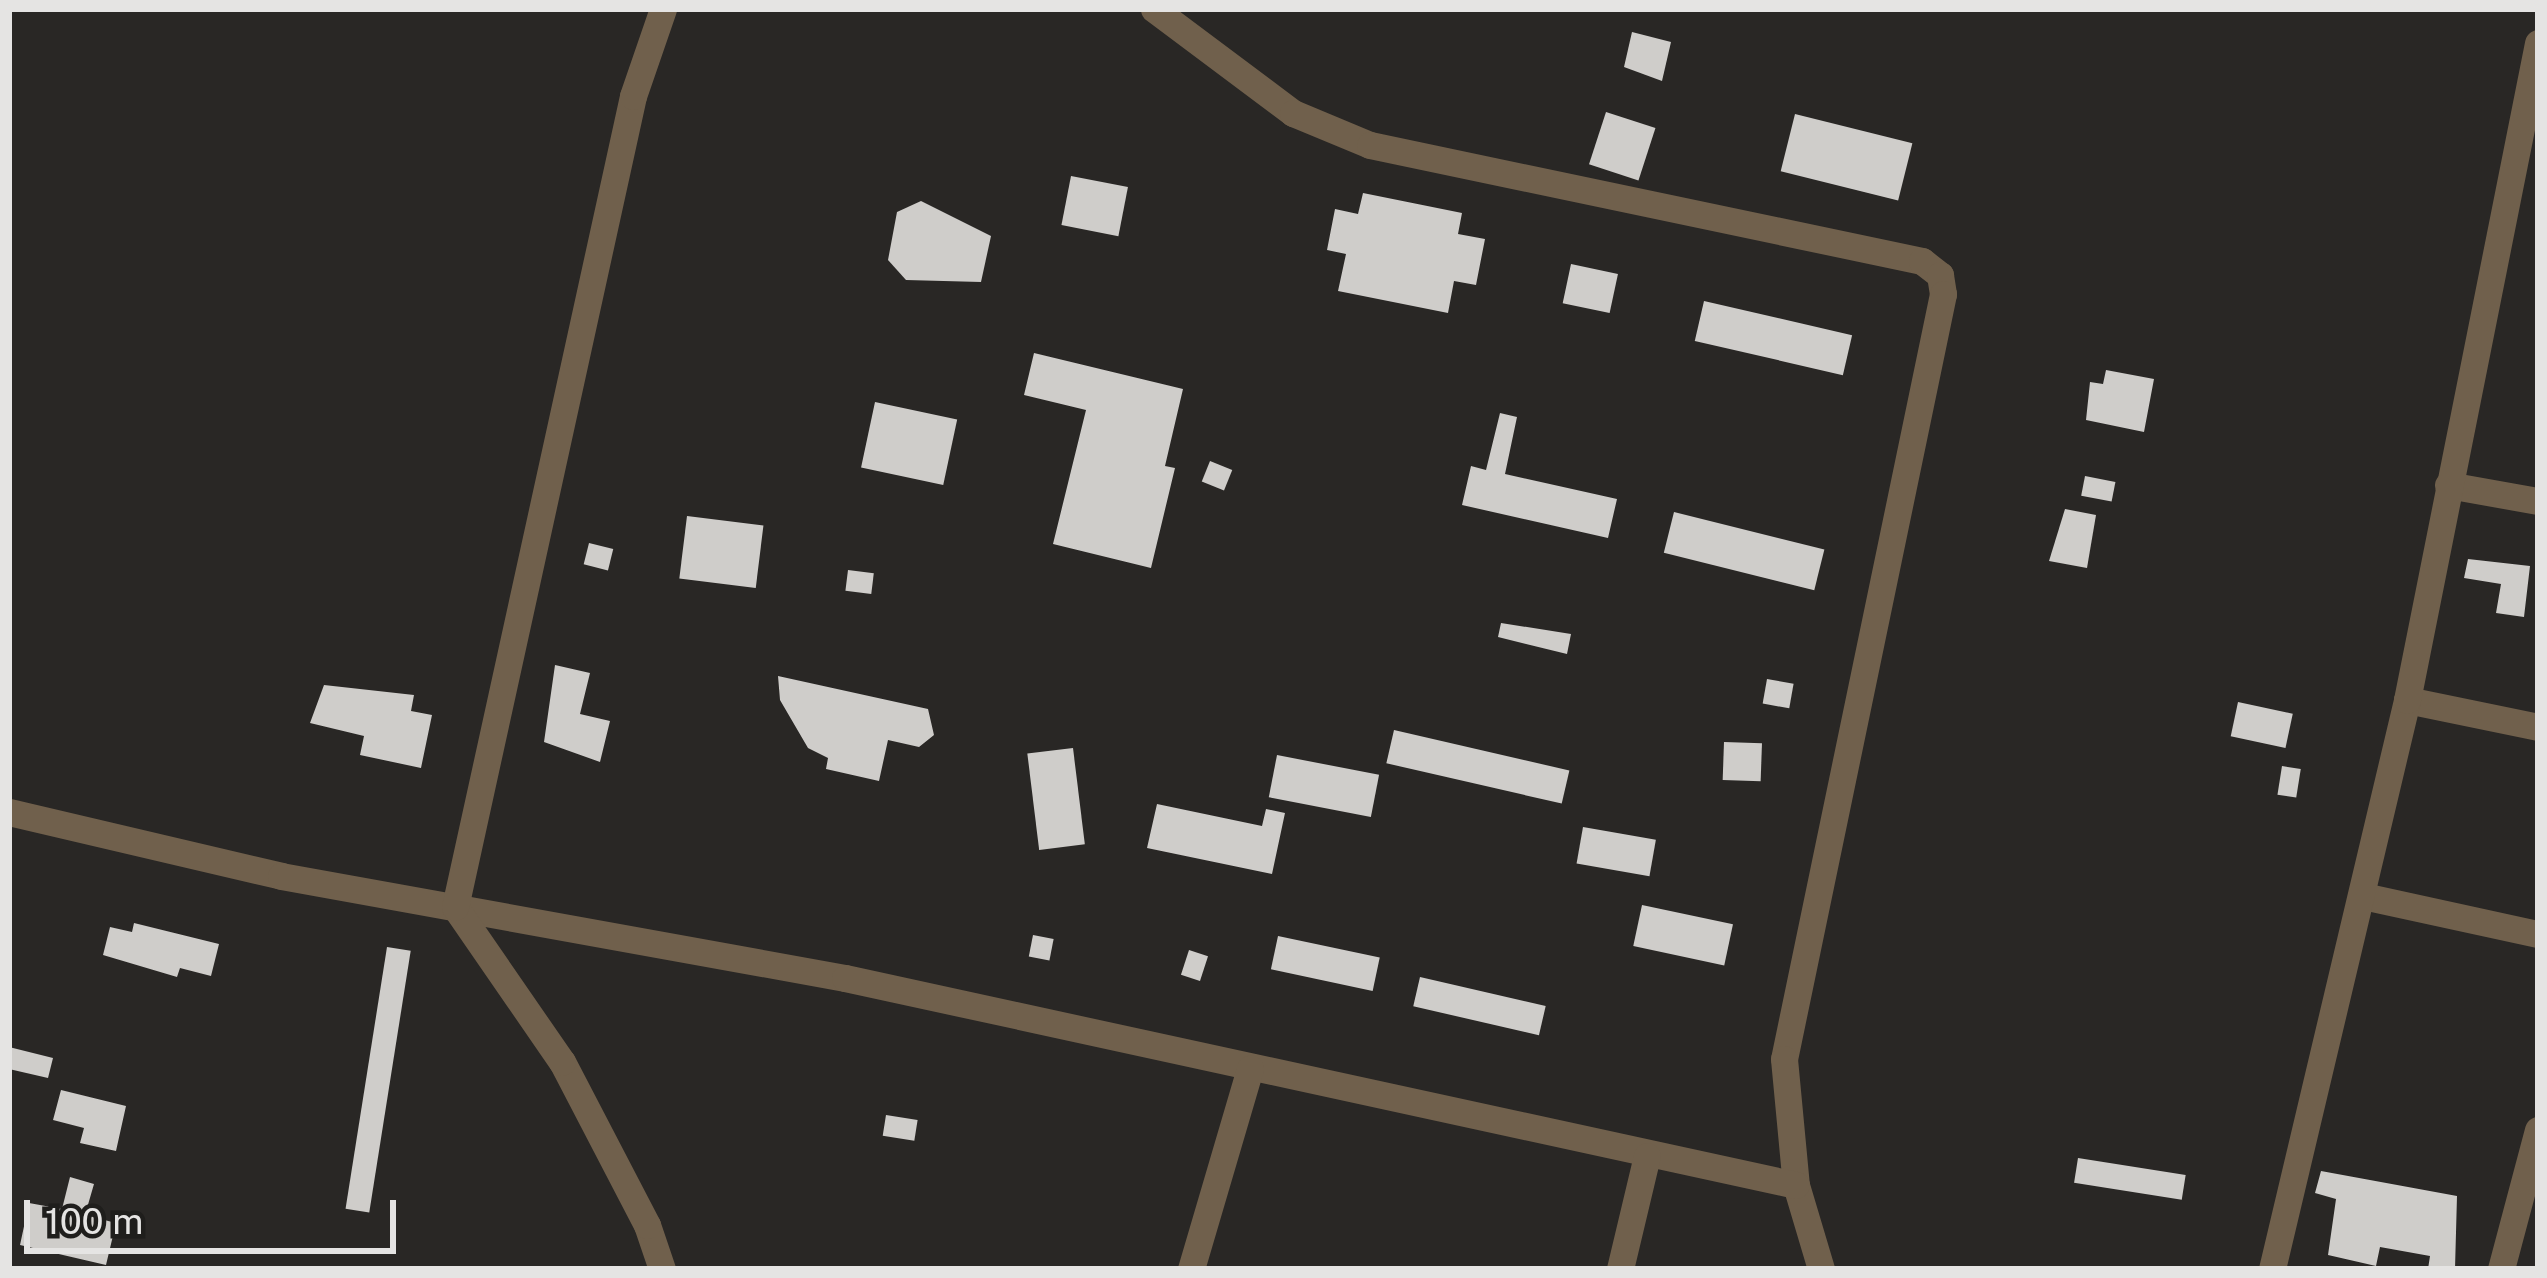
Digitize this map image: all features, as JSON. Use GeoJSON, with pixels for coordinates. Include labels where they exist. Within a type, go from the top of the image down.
{"type":"FeatureCollection","features":[{"type":"Feature","properties":{"kind":"street"},"geometry":{"type":"LineString","coordinates":[[662,1269],[647,1225],[562,1062],[455,907],[633,96],[663,9]]}},
{"type":"Feature","properties":{"kind":"street"},"geometry":{"type":"LineString","coordinates":[[1154,9],[1293,113],[1370,145],[1922,261],[1940,275],[1943,294],[1784,1059],[1796,1185],[1821,1269]]}},
{"type":"Feature","properties":{"kind":"street"},"geometry":{"type":"LineString","coordinates":[[2303,1269],[2273,1266],[2408,700],[2448,484],[2528,138],[2538,43]]}},
{"type":"Feature","properties":{"kind":"street"},"geometry":{"type":"LineString","coordinates":[[2448,484],[2538,501]]}},
{"type":"Feature","properties":{"kind":"street"},"geometry":{"type":"LineString","coordinates":[[2408,700],[2538,727]]}},
{"type":"Feature","properties":{"kind":"street"},"geometry":{"type":"LineString","coordinates":[[9,812],[281,876],[845,978],[1796,1185]]}},
{"type":"Feature","properties":{"kind":"street"},"geometry":{"type":"LineString","coordinates":[[2362,896],[2538,934]]}},
{"type":"Feature","properties":{"kind":"street"},"geometry":{"type":"LineString","coordinates":[[1191,1269],[1250,1069]]}},
{"type":"Feature","properties":{"kind":"street"},"geometry":{"type":"LineString","coordinates":[[2501,1269],[2538,1130]]}},
{"type":"Feature","properties":{"kind":"street"},"geometry":{"type":"LineString","coordinates":[[1620,1269],[1647,1156]]}},
{"type":"Feature","properties":{"kind":"building"},"geometry":{"type":"Polygon","coordinates":[[[1632,32],[1671,42],[1662,81],[1624,67],[1632,32]]]}},
{"type":"Feature","properties":{"kind":"building"},"geometry":{"type":"Polygon","coordinates":[[[1606,112],[1655,128],[1638,180],[1589,164],[1606,112]]]}},
{"type":"Feature","properties":{"kind":"building"},"geometry":{"type":"Polygon","coordinates":[[[1795,114],[1912,143],[1898,201],[1781,171],[1795,114]]]}},
{"type":"Feature","properties":{"kind":"building"},"geometry":{"type":"Polygon","coordinates":[[[1071,176],[1128,187],[1118,236],[1061,225],[1071,176]]]}},
{"type":"Feature","properties":{"kind":"building"},"geometry":{"type":"Polygon","coordinates":[[[1363,193],[1462,213],[1458,234],[1485,239],[1476,285],[1454,281],[1448,313],[1338,291],[1346,254],[1327,250],[1335,209],[1358,214],[1363,193]]]}},
{"type":"Feature","properties":{"kind":"building"},"geometry":{"type":"Polygon","coordinates":[[[921,201],[991,236],[981,282],[906,280],[888,260],[897,212],[921,201]]]}},
{"type":"Feature","properties":{"kind":"building"},"geometry":{"type":"Polygon","coordinates":[[[1571,264],[1618,274],[1610,313],[1563,303],[1571,264]]]}},
{"type":"Feature","properties":{"kind":"building"},"geometry":{"type":"Polygon","coordinates":[[[1704,301],[1852,335],[1843,375],[1695,341],[1704,301]]]}},
{"type":"Feature","properties":{"kind":"building"},"geometry":{"type":"Polygon","coordinates":[[[1034,353],[1183,389],[1165,466],[1175,468],[1151,568],[1053,544],[1086,410],[1024,395],[1034,353]]]}},
{"type":"Feature","properties":{"kind":"building"},"geometry":{"type":"Polygon","coordinates":[[[2106,370],[2154,379],[2144,432],[2086,420],[2090,382],[2103,384],[2106,370]]]}},
{"type":"Feature","properties":{"kind":"building"},"geometry":{"type":"Polygon","coordinates":[[[875,402],[957,419],[943,485],[861,468],[875,402]]]}},
{"type":"Feature","properties":{"kind":"building"},"geometry":{"type":"Polygon","coordinates":[[[1500,413],[1517,417],[1505,474],[1617,499],[1608,538],[1462,505],[1471,466],[1486,470],[1500,413]]]}},
{"type":"Feature","properties":{"kind":"building"},"geometry":{"type":"Polygon","coordinates":[[[1210,461],[1232,470],[1224,490],[1202,481],[1210,461]]]}},
{"type":"Feature","properties":{"kind":"building"},"geometry":{"type":"Polygon","coordinates":[[[2085,476],[2115,482],[2112,502],[2081,496],[2085,476]]]}},
{"type":"Feature","properties":{"kind":"building"},"geometry":{"type":"Polygon","coordinates":[[[2065,509],[2096,515],[2087,568],[2049,561],[2065,509]]]}},
{"type":"Feature","properties":{"kind":"building"},"geometry":{"type":"Polygon","coordinates":[[[1674,512],[1824,549],[1814,590],[1664,553],[1674,512]]]}},
{"type":"Feature","properties":{"kind":"building"},"geometry":{"type":"Polygon","coordinates":[[[687,516],[763,525],[756,588],[679,579],[687,516]]]}},
{"type":"Feature","properties":{"kind":"building"},"geometry":{"type":"Polygon","coordinates":[[[589,543],[613,549],[608,570],[584,564],[589,543]]]}},
{"type":"Feature","properties":{"kind":"building"},"geometry":{"type":"Polygon","coordinates":[[[2468,559],[2530,566],[2524,617],[2496,613],[2501,584],[2464,578],[2468,559]]]}},
{"type":"Feature","properties":{"kind":"building"},"geometry":{"type":"Polygon","coordinates":[[[848,570],[874,573],[871,594],[845,591],[848,570]]]}},
{"type":"Feature","properties":{"kind":"building"},"geometry":{"type":"Polygon","coordinates":[[[1501,623],[1571,634],[1567,654],[1498,637],[1501,623]]]}},
{"type":"Feature","properties":{"kind":"building"},"geometry":{"type":"Polygon","coordinates":[[[555,665],[590,673],[580,714],[610,721],[600,762],[544,742],[555,665]]]}},
{"type":"Feature","properties":{"kind":"building"},"geometry":{"type":"Polygon","coordinates":[[[778,676],[928,709],[934,735],[919,747],[888,740],[879,781],[826,769],[828,758],[808,748],[780,700],[778,676]]]}},
{"type":"Feature","properties":{"kind":"building"},"geometry":{"type":"Polygon","coordinates":[[[1767,679],[1794,684],[1789,708],[1763,704],[1767,679]]]}},
{"type":"Feature","properties":{"kind":"building"},"geometry":{"type":"Polygon","coordinates":[[[324,685],[414,695],[411,711],[432,715],[421,768],[360,755],[364,736],[310,723],[324,685]]]}},
{"type":"Feature","properties":{"kind":"building"},"geometry":{"type":"Polygon","coordinates":[[[2238,702],[2293,714],[2285,748],[2231,736],[2238,702]]]}},
{"type":"Feature","properties":{"kind":"building"},"geometry":{"type":"Polygon","coordinates":[[[1394,730],[1569,770],[1562,804],[1386,763],[1394,730]]]}},
{"type":"Feature","properties":{"kind":"building"},"geometry":{"type":"Polygon","coordinates":[[[1724,742],[1762,743],[1761,781],[1723,780],[1724,742]]]}},
{"type":"Feature","properties":{"kind":"building"},"geometry":{"type":"Polygon","coordinates":[[[1073,748],[1085,844],[1039,850],[1027,754],[1073,748]]]}},
{"type":"Feature","properties":{"kind":"building"},"geometry":{"type":"Polygon","coordinates":[[[1277,755],[1379,775],[1371,817],[1269,797],[1277,755]]]}},
{"type":"Feature","properties":{"kind":"building"},"geometry":{"type":"Polygon","coordinates":[[[2282,766],[2301,769],[2296,798],[2277,795],[2282,766]]]}},
{"type":"Feature","properties":{"kind":"building"},"geometry":{"type":"Polygon","coordinates":[[[1157,804],[1262,826],[1266,809],[1285,813],[1272,874],[1147,848],[1157,804]]]}},
{"type":"Feature","properties":{"kind":"building"},"geometry":{"type":"Polygon","coordinates":[[[1583,827],[1656,840],[1649,876],[1577,863],[1583,827]]]}},
{"type":"Feature","properties":{"kind":"building"},"geometry":{"type":"Polygon","coordinates":[[[1642,905],[1733,924],[1724,965],[1633,946],[1642,905]]]}},
{"type":"Feature","properties":{"kind":"building"},"geometry":{"type":"Polygon","coordinates":[[[134,923],[219,944],[211,976],[180,968],[177,977],[103,955],[110,927],[132,932],[134,923]]]}},
{"type":"Feature","properties":{"kind":"building"},"geometry":{"type":"Polygon","coordinates":[[[1033,935],[1054,939],[1049,961],[1029,957],[1033,935]]]}},
{"type":"Feature","properties":{"kind":"building"},"geometry":{"type":"Polygon","coordinates":[[[1278,936],[1380,958],[1373,991],[1271,969],[1278,936]]]}},
{"type":"Feature","properties":{"kind":"building"},"geometry":{"type":"Polygon","coordinates":[[[387,947],[411,951],[369,1212],[346,1209],[387,947]]]}},
{"type":"Feature","properties":{"kind":"building"},"geometry":{"type":"Polygon","coordinates":[[[1189,950],[1208,956],[1200,981],[1181,975],[1189,950]]]}},
{"type":"Feature","properties":{"kind":"building"},"geometry":{"type":"Polygon","coordinates":[[[1420,977],[1546,1006],[1539,1035],[1413,1006],[1420,977]]]}},
{"type":"Feature","properties":{"kind":"building"},"geometry":{"type":"Polygon","coordinates":[[[9,1047],[53,1058],[48,1078],[9,1069],[9,1047]]]}},
{"type":"Feature","properties":{"kind":"building"},"geometry":{"type":"Polygon","coordinates":[[[61,1090],[126,1106],[116,1151],[80,1143],[84,1128],[53,1120],[61,1090]]]}},
{"type":"Feature","properties":{"kind":"building"},"geometry":{"type":"Polygon","coordinates":[[[886,1115],[918,1120],[914,1141],[883,1136],[886,1115]]]}},
{"type":"Feature","properties":{"kind":"building"},"geometry":{"type":"Polygon","coordinates":[[[2078,1158],[2186,1175],[2182,1200],[2074,1183],[2078,1158]]]}},
{"type":"Feature","properties":{"kind":"building"},"geometry":{"type":"Polygon","coordinates":[[[2321,1171],[2457,1196],[2455,1269],[2428,1269],[2430,1256],[2380,1247],[2376,1266],[2328,1255],[2336,1199],[2315,1193],[2321,1171]]]}},
{"type":"Feature","properties":{"kind":"building"},"geometry":{"type":"Polygon","coordinates":[[[70,1177],[94,1184],[85,1215],[116,1223],[106,1265],[20,1245],[29,1203],[62,1209],[70,1177]]]}}]}
